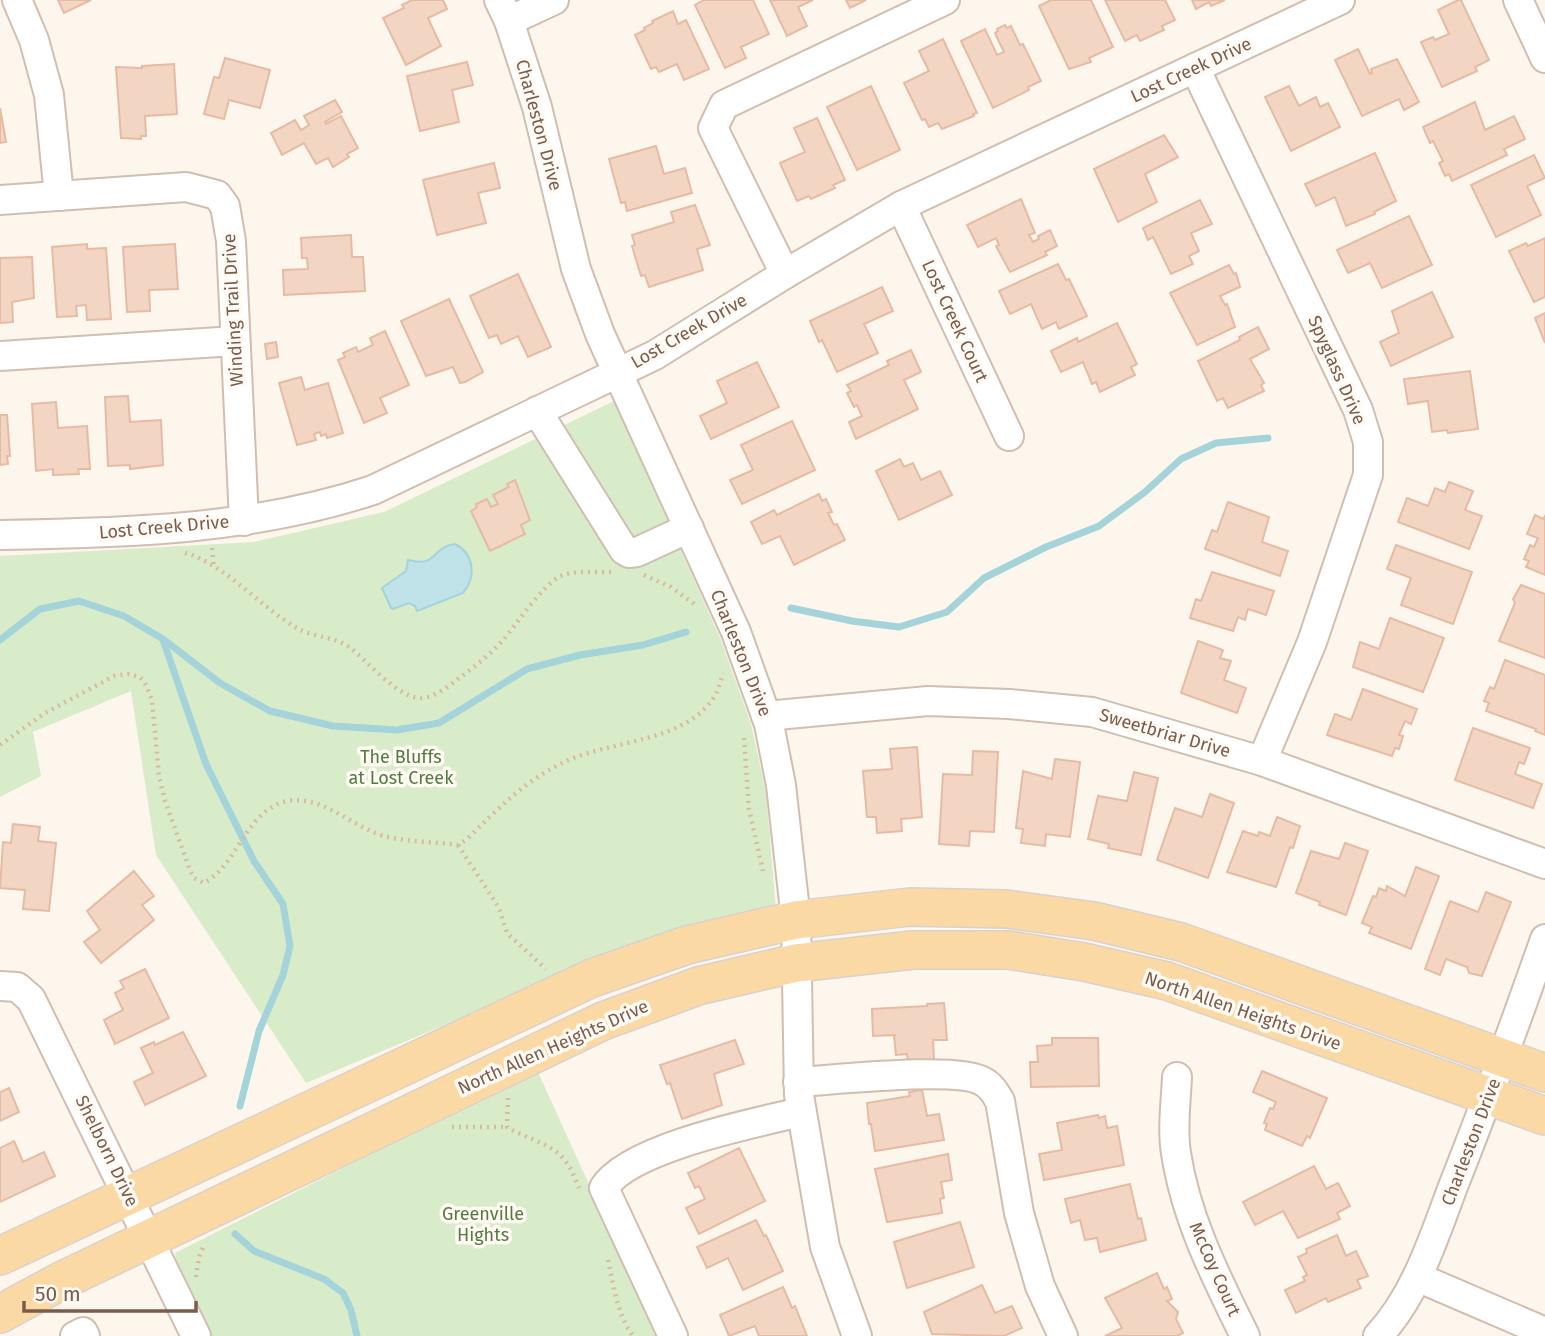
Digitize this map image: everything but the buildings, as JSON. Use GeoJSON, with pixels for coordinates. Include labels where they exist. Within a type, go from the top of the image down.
{"type":"FeatureCollection","features":[{"type":"Feature","properties":{"kind":"main road"},"geometry":{"type":"LineString","coordinates":[[0,1256],[592,978],[687,945],[796,920],[910,907],[1006,909],[1094,922],[1181,942],[1545,1073]]}},
{"type":"Feature","properties":{"kind":"main road","name":"North Allen Heights Drive"},"geometry":{"type":"LineString","coordinates":[[0,1314],[149,1238],[603,1021],[698,986],[796,963],[913,950],[1008,950],[1084,962],[1167,981],[1545,1116]]}},
{"type":"Feature","properties":{"kind":"street"},"geometry":{"type":"LineString","coordinates":[[17,0],[34,40],[49,95],[59,196]]}},
{"type":"Feature","properties":{"kind":"street"},"geometry":{"type":"LineString","coordinates":[[504,11],[554,0]]}},
{"type":"Feature","properties":{"kind":"street"},"geometry":{"type":"LineString","coordinates":[[785,274],[713,128],[724,105],[946,0]]}},
{"type":"Feature","properties":{"kind":"street","name":"Lost Creek Drive"},"geometry":{"type":"LineString","coordinates":[[0,535],[135,533],[244,521],[333,503],[373,490],[654,355],[901,206],[1340,0]]}},
{"type":"Feature","properties":{"kind":"street"},"geometry":{"type":"LineString","coordinates":[[1518,0],[1545,58]]}},
{"type":"Feature","properties":{"kind":"street","name":"Charleston Drive"},"geometry":{"type":"LineString","coordinates":[[504,11],[537,107],[576,269],[600,334],[736,632],[754,721],[781,785],[796,920],[801,1112],[825,1247],[857,1336]]}},
{"type":"Feature","properties":{"kind":"street","name":"Spyglass Drive"},"geometry":{"type":"LineString","coordinates":[[1195,68],[1358,410],[1368,442],[1368,475],[1359,507],[1312,642],[1262,761]]}},
{"type":"Feature","properties":{"kind":"street","name":"Winding Trail Drive"},"geometry":{"type":"LineString","coordinates":[[0,200],[186,187],[217,195],[225,206],[231,241],[244,521]]}},
{"type":"Feature","properties":{"kind":"street","name":"Lost Creek Court"},"geometry":{"type":"LineString","coordinates":[[901,206],[1009,436]]}},
{"type":"Feature","properties":{"kind":"street"},"geometry":{"type":"LineString","coordinates":[[0,356],[235,341]]}},
{"type":"Feature","properties":{"kind":"street"},"geometry":{"type":"LineString","coordinates":[[537,411],[624,550],[629,553],[637,552],[689,528]]}},
{"type":"Feature","properties":{"kind":"street","name":"Sweetbriar Drive"},"geometry":{"type":"LineString","coordinates":[[754,721],[928,701],[1009,704],[1092,712],[1262,761],[1545,864]]}},
{"type":"Feature","properties":{"kind":"street","name":"Charleston Drive"},"geometry":{"type":"LineString","coordinates":[[1378,1336],[1397,1314],[1417,1277],[1504,1059],[1545,939]]}},
{"type":"Feature","properties":{"kind":"street","name":"Shelborn Drive"},"geometry":{"type":"LineString","coordinates":[[0,986],[17,987],[31,999],[196,1336]]}},
{"type":"Feature","properties":{"kind":"street"},"geometry":{"type":"LineString","coordinates":[[799,1082],[895,1075],[957,1075],[980,1079],[993,1088],[1000,1101],[1019,1213],[1040,1286],[1063,1336]]}},
{"type":"Feature","properties":{"kind":"street","name":"McCoy Court"},"geometry":{"type":"LineString","coordinates":[[1177,1077],[1176,1151],[1190,1211],[1203,1249],[1245,1336]]}},
{"type":"Feature","properties":{"kind":"street"},"geometry":{"type":"LineString","coordinates":[[673,1336],[604,1188],[610,1178],[623,1168],[647,1155],[742,1125],[801,1112]]}},
{"type":"Feature","properties":{"kind":"street"},"geometry":{"type":"LineString","coordinates":[[1417,1277],[1545,1332]]}},
{"type":"Feature","properties":{"kind":"street"},"geometry":{"type":"LineString","coordinates":[[75,1336],[83,1332],[85,1336]]}},
{"type":"Feature","properties":{"kind":"path"},"geometry":{"type":"LineString","coordinates":[[173,551],[194,556],[238,583],[299,630],[348,646],[404,692],[422,698],[440,692],[475,667],[502,640],[527,608],[558,578],[574,573],[618,572]]}},
{"type":"Feature","properties":{"kind":"path"},"geometry":{"type":"LineString","coordinates":[[640,573],[671,587],[701,609]]}},
{"type":"Feature","properties":{"kind":"path"},"geometry":{"type":"LineString","coordinates":[[0,745],[56,707],[114,676],[128,674],[140,677],[152,700],[159,776],[179,844],[194,877],[204,883],[217,874],[255,824],[272,807],[295,801],[316,804],[342,814],[386,836],[457,845],[466,840],[533,779],[583,753],[671,730],[697,717],[716,693],[726,666],[730,677]]}},
{"type":"Feature","properties":{"kind":"path"},"geometry":{"type":"LineString","coordinates":[[754,721],[749,809],[764,874]]}},
{"type":"Feature","properties":{"kind":"path"},"geometry":{"type":"LineString","coordinates":[[457,845],[499,908],[507,933],[551,974]]}},
{"type":"Feature","properties":{"kind":"path"},"geometry":{"type":"LineString","coordinates":[[498,1098],[508,1094],[507,1126]]}},
{"type":"Feature","properties":{"kind":"path"},"geometry":{"type":"LineString","coordinates":[[440,1127],[507,1126],[520,1135],[556,1151],[567,1162],[581,1191]]}},
{"type":"Feature","properties":{"kind":"path"},"geometry":{"type":"LineString","coordinates":[[197,1286],[195,1271],[201,1249],[207,1241]]}},
{"type":"Feature","properties":{"kind":"path"},"geometry":{"type":"LineString","coordinates":[[606,1252],[617,1301],[625,1325],[633,1336]]}},
{"type":"Feature","properties":{"kind":"green space","name":"The Bluffs at Lost Creek"},"geometry":{"type":"Polygon","coordinates":[[[614,401],[721,640],[751,724],[766,792],[776,909],[586,966],[306,1083],[156,855],[131,691],[33,732],[41,776],[0,797],[0,556],[254,542],[384,512],[614,401]]]}},
{"type":"Feature","properties":{"kind":"green space","name":"Greenville Hights"},"geometry":{"type":"Polygon","coordinates":[[[537,1070],[658,1336],[209,1336],[178,1270],[175,1253],[537,1070]]]}},
{"type":"Feature","properties":{"kind":"water"},"geometry":{"type":"Polygon","coordinates":[[[455,544],[466,554],[471,566],[470,580],[463,593],[417,611],[415,606],[409,603],[391,608],[382,588],[406,571],[408,560],[425,561],[447,546],[455,544]]]}},
{"type":"Feature","properties":{"kind":"waterway"},"geometry":{"type":"LineString","coordinates":[[791,608],[852,621],[899,627],[947,612],[984,578],[1046,547],[1099,526],[1145,492],[1181,459],[1216,443],[1268,438]]}},
{"type":"Feature","properties":{"kind":"waterway"},"geometry":{"type":"LineString","coordinates":[[0,640],[40,609],[79,601],[124,616],[163,639],[220,683],[270,711],[333,726],[397,730],[439,723],[527,669],[580,655],[643,645],[686,632]]}},
{"type":"Feature","properties":{"kind":"waterway"},"geometry":{"type":"LineString","coordinates":[[163,640],[206,764],[254,861],[283,904],[290,946],[283,975],[259,1031],[240,1106]]}},
{"type":"Feature","properties":{"kind":"waterway"},"geometry":{"type":"LineString","coordinates":[[235,1234],[254,1251],[324,1279],[343,1293],[351,1310],[357,1336]]}}]}
